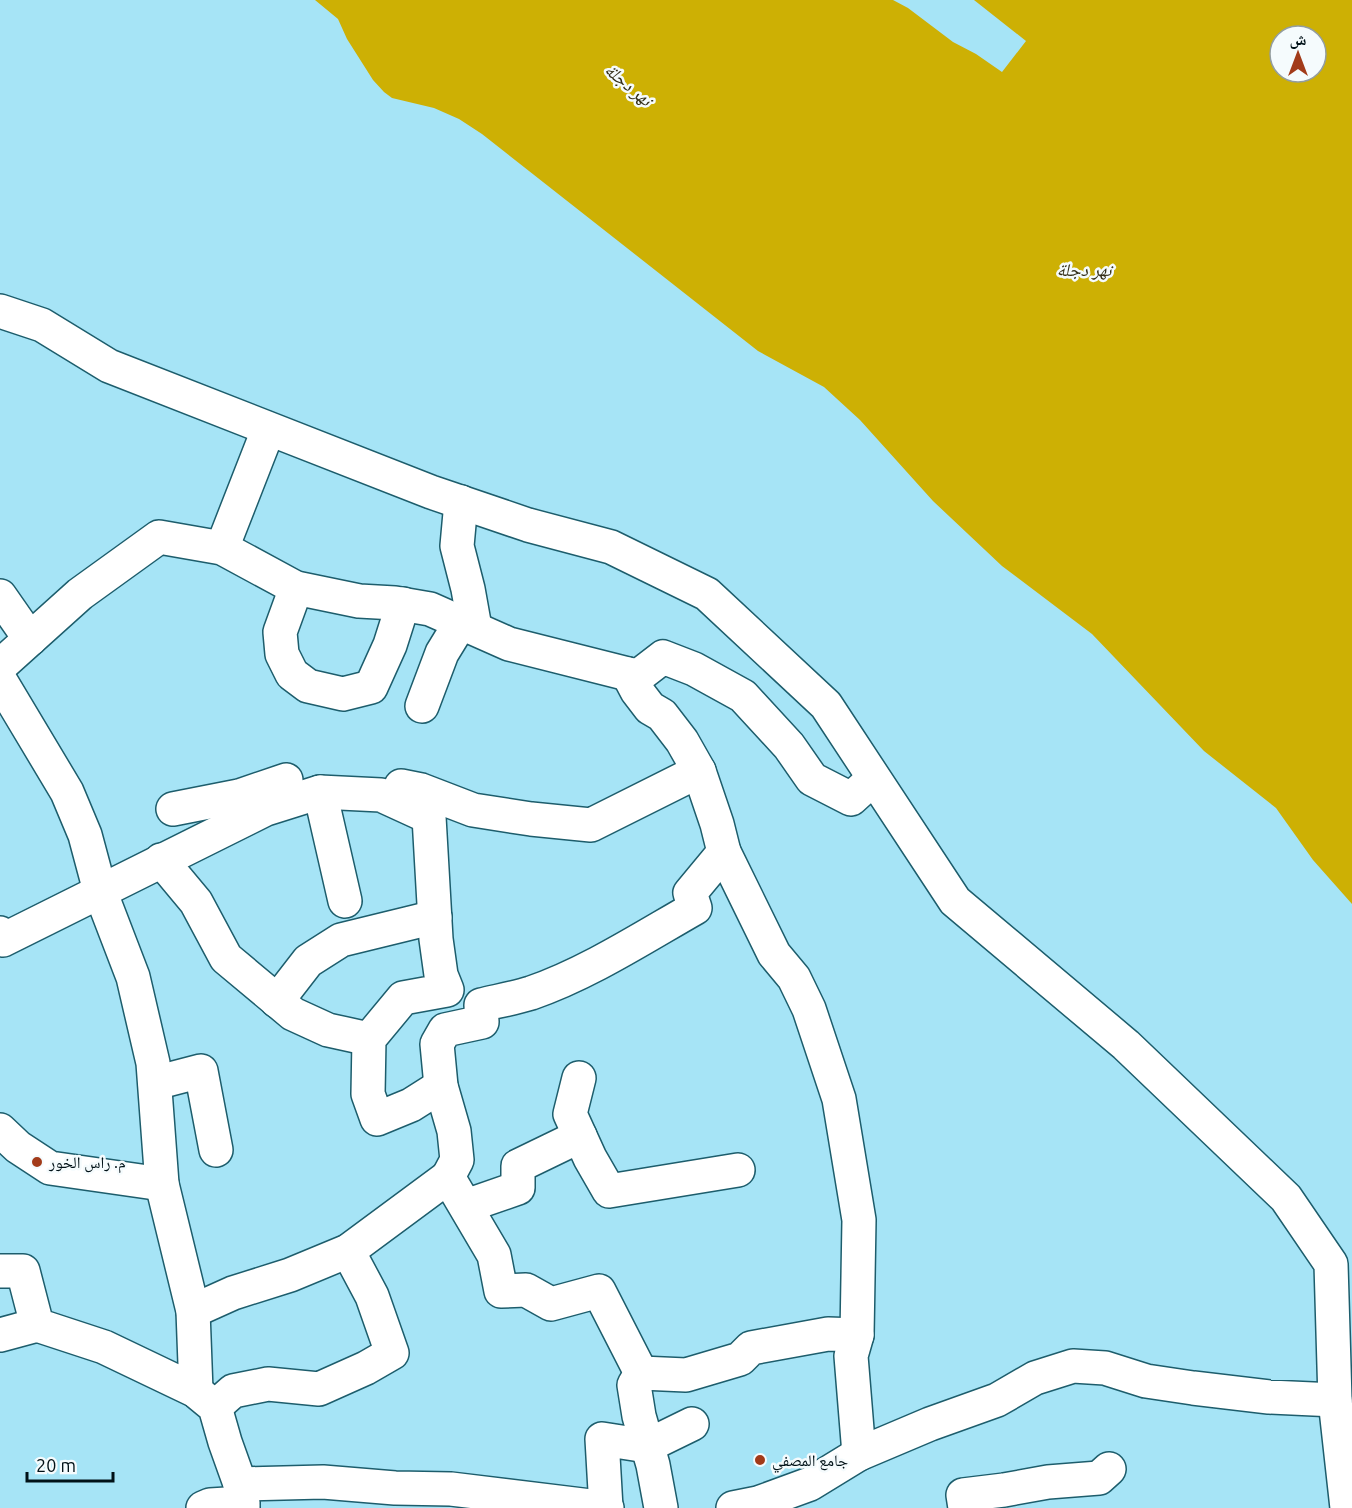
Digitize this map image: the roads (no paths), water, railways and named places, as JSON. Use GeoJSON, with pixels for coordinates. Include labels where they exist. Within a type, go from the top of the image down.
{"type":"FeatureCollection","features":[{"type":"Feature","properties":{"kind":"street"},"geometry":{"type":"LineString","coordinates":[[0,311],[42,326],[109,366],[461,502],[528,525],[612,547],[707,594],[826,705],[955,901],[1126,1045],[1286,1198],[1331,1264],[1335,1400],[1347,1508]]}},
{"type":"Feature","properties":{"kind":"street"},"geometry":{"type":"LineString","coordinates":[[222,548],[265,438],[266,428]]}},
{"type":"Feature","properties":{"kind":"street"},"geometry":{"type":"LineString","coordinates":[[461,502],[457,546],[468,625]]}},
{"type":"Feature","properties":{"kind":"street"},"geometry":{"type":"LineString","coordinates":[[0,666],[80,594],[159,537],[222,548],[296,588],[360,601],[403,604],[430,609],[509,644],[627,674],[637,676],[663,657],[694,669],[743,696],[789,746],[812,779],[850,799],[873,779]]}},
{"type":"Feature","properties":{"kind":"street"},"geometry":{"type":"LineString","coordinates":[[296,588],[280,632],[282,654],[292,674],[308,686],[343,694],[371,687],[390,645],[403,604]]}},
{"type":"Feature","properties":{"kind":"street"},"geometry":{"type":"LineString","coordinates":[[0,596],[30,639]]}},
{"type":"Feature","properties":{"kind":"street"},"geometry":{"type":"LineString","coordinates":[[422,706],[442,653],[468,625]]}},
{"type":"Feature","properties":{"kind":"street"},"geometry":{"type":"LineString","coordinates":[[627,674],[650,708],[662,715],[682,741],[699,771],[724,852],[774,954],[794,978],[809,1009],[839,1099],[859,1220],[857,1335],[850,1356],[859,1454]]}},
{"type":"Feature","properties":{"kind":"street"},"geometry":{"type":"LineString","coordinates":[[0,680],[67,792],[85,835],[100,891],[133,977],[153,1064],[162,1184],[193,1311],[205,1399],[225,1442],[242,1498]]}},
{"type":"Feature","properties":{"kind":"street"},"geometry":{"type":"LineString","coordinates":[[173,809],[239,796],[308,772],[368,778],[421,790],[473,810],[591,825],[699,771]]}},
{"type":"Feature","properties":{"kind":"street"},"geometry":{"type":"LineString","coordinates":[[0,933],[3,940],[266,809],[320,792],[381,795],[429,817],[441,975],[447,990],[403,998],[369,1038],[368,1094],[377,1119],[411,1105],[441,1086]]}},
{"type":"Feature","properties":{"kind":"street"},"geometry":{"type":"LineString","coordinates":[[320,792],[345,901]]}},
{"type":"Feature","properties":{"kind":"street"},"geometry":{"type":"LineString","coordinates":[[193,1311],[233,1293],[291,1275],[348,1251],[448,1177],[458,1160],[454,1131],[441,1086],[436,1044],[445,1030],[482,1022],[482,1005],[531,993],[611,957],[695,908],[690,893],[724,852]]}},
{"type":"Feature","properties":{"kind":"street"},"geometry":{"type":"LineString","coordinates":[[161,860],[196,902],[226,958],[293,1014],[328,1030],[369,1038]]}},
{"type":"Feature","properties":{"kind":"street"},"geometry":{"type":"LineString","coordinates":[[277,1001],[308,961],[341,940],[435,917]]}},
{"type":"Feature","properties":{"kind":"street"},"geometry":{"type":"LineString","coordinates":[[155,1083],[201,1071],[216,1150]]}},
{"type":"Feature","properties":{"kind":"street"},"geometry":{"type":"LineString","coordinates":[[579,1078],[570,1114],[590,1158],[609,1191],[738,1170]]}},
{"type":"Feature","properties":{"kind":"street"},"geometry":{"type":"LineString","coordinates":[[0,1130],[18,1147],[50,1168],[162,1184]]}},
{"type":"Feature","properties":{"kind":"street"},"geometry":{"type":"LineString","coordinates":[[466,1206],[518,1188],[518,1166],[580,1136]]}},
{"type":"Feature","properties":{"kind":"street"},"geometry":{"type":"LineString","coordinates":[[448,1177],[494,1255],[501,1291],[526,1290],[551,1304],[598,1291],[641,1373]]}},
{"type":"Feature","properties":{"kind":"street"},"geometry":{"type":"LineString","coordinates":[[0,1335],[37,1324],[104,1347],[205,1399],[268,1384],[319,1389],[366,1368],[392,1353],[372,1296],[348,1251]]}},
{"type":"Feature","properties":{"kind":"street"},"geometry":{"type":"LineString","coordinates":[[0,1271],[23,1271],[37,1324]]}},
{"type":"Feature","properties":{"kind":"street"},"geometry":{"type":"LineString","coordinates":[[641,1373],[686,1375],[740,1359],[751,1348],[828,1334],[857,1335]]}},
{"type":"Feature","properties":{"kind":"street"},"geometry":{"type":"LineString","coordinates":[[733,1508],[786,1501],[859,1454],[930,1424],[997,1400],[1035,1378],[1073,1366],[1105,1368],[1146,1381],[1193,1388],[1269,1397],[1335,1400]]}},
{"type":"Feature","properties":{"kind":"street"},"geometry":{"type":"LineString","coordinates":[[641,1373],[634,1385],[661,1508]]}},
{"type":"Feature","properties":{"kind":"street"},"geometry":{"type":"LineString","coordinates":[[203,1508],[323,1482],[395,1488],[451,1489],[607,1508],[602,1439],[647,1446],[692,1424]]}},
{"type":"Feature","properties":{"kind":"street"},"geometry":{"type":"LineString","coordinates":[[965,1508],[963,1495],[1048,1482],[1099,1478],[1109,1469]]}},
{"type":"Feature","properties":{"kind":"water","name":"نهر دجلة"},"geometry":{"type":"Polygon","coordinates":[[[315,0],[1352,0],[1352,904],[1313,860],[1276,808],[1204,751],[1092,634],[1002,566],[933,501],[860,420],[824,387],[758,351],[482,134],[459,119],[434,108],[392,98],[373,80],[347,39],[338,19],[315,0]]]}},
{"type":"Feature","properties":{"kind":"place","name":"م. راس الخور"},"geometry":{"type":"Point","coordinates":[37,1162]}},
{"type":"Feature","properties":{"kind":"place","name":"جامع المصفي"},"geometry":{"type":"Point","coordinates":[760,1460]}}]}
